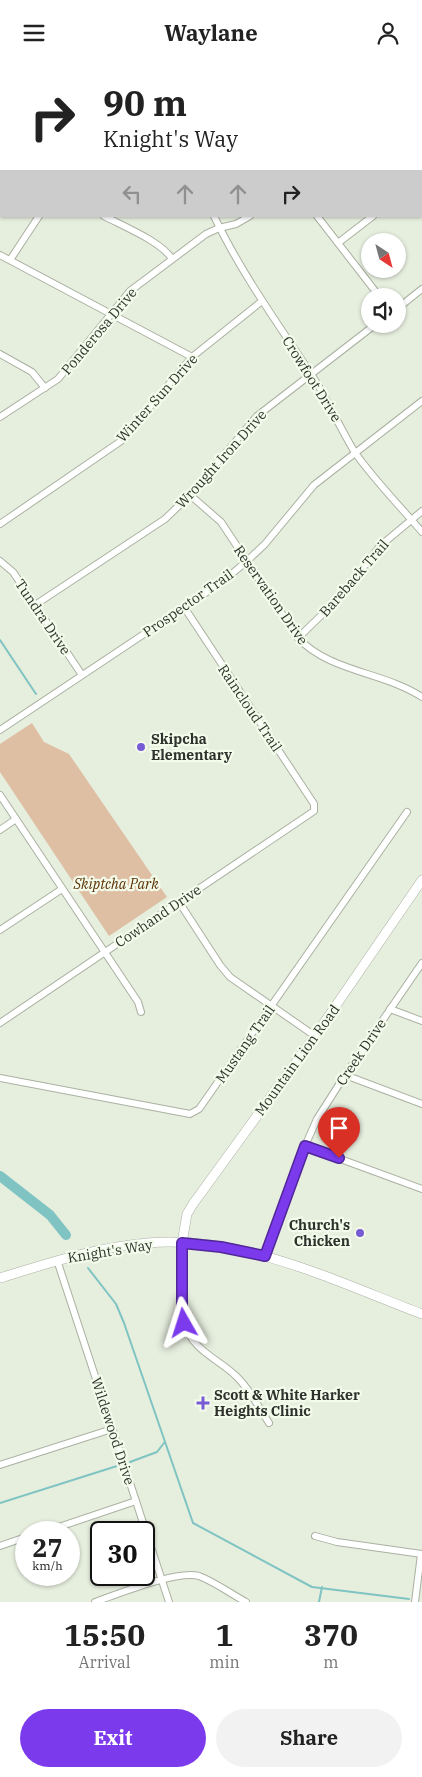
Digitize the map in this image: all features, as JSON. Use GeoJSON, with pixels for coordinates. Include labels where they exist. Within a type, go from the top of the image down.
{"type":"FeatureCollection","features":[{"type":"Feature","properties":{"kind":"main road","name":"Mountain Lion Road"},"geometry":{"type":"LineString","coordinates":[[182,1243],[187,1214],[422,880]]}},
{"type":"Feature","properties":{"kind":"main road","name":"Knight's Way"},"geometry":{"type":"LineString","coordinates":[[0,1277],[88,1252],[129,1245],[182,1243],[221,1247],[265,1256],[298,1266],[422,1314]]}},
{"type":"Feature","properties":{"kind":"street"},"geometry":{"type":"LineString","coordinates":[[10,261],[38,217]]}},
{"type":"Feature","properties":{"kind":"street"},"geometry":{"type":"LineString","coordinates":[[106,217],[158,245],[168,252],[172,259]]}},
{"type":"Feature","properties":{"kind":"street","name":"Crowfoot Drive"},"geometry":{"type":"LineString","coordinates":[[214,217],[262,301],[311,373],[356,452],[373,476],[422,532]]}},
{"type":"Feature","properties":{"kind":"street","name":"Ponderosa Drive"},"geometry":{"type":"LineString","coordinates":[[0,417],[58,379],[130,291],[206,234],[219,228],[236,224],[248,217]]}},
{"type":"Feature","properties":{"kind":"street"},"geometry":{"type":"LineString","coordinates":[[318,217],[373,288]]}},
{"type":"Feature","properties":{"kind":"street"},"geometry":{"type":"LineString","coordinates":[[338,243],[372,217]]}},
{"type":"Feature","properties":{"kind":"street"},"geometry":{"type":"LineString","coordinates":[[0,255],[192,357]]}},
{"type":"Feature","properties":{"kind":"street"},"geometry":{"type":"LineString","coordinates":[[406,302],[422,289]]}},
{"type":"Feature","properties":{"kind":"street","name":"Winter Sun Drive"},"geometry":{"type":"LineString","coordinates":[[0,524],[121,441],[192,357],[262,301]]}},
{"type":"Feature","properties":{"kind":"street","name":"Wrought Iron Drive"},"geometry":{"type":"LineString","coordinates":[[35,605],[165,519],[190,495],[257,416],[364,333]]}},
{"type":"Feature","properties":{"kind":"street"},"geometry":{"type":"LineString","coordinates":[[0,355],[32,372],[44,388]]}},
{"type":"Feature","properties":{"kind":"street","name":"Prospector Trail"},"geometry":{"type":"LineString","coordinates":[[0,728],[222,582],[247,561],[276,531],[314,485],[422,401]]}},
{"type":"Feature","properties":{"kind":"street","name":"Reservation Drive"},"geometry":{"type":"LineString","coordinates":[[190,495],[221,522],[298,638],[315,653],[405,688],[422,697]]}},
{"type":"Feature","properties":{"kind":"street","name":"Bareback Trail"},"geometry":{"type":"LineString","coordinates":[[298,638],[342,595],[380,546],[422,511]]}},
{"type":"Feature","properties":{"kind":"street","name":"Tundra Drive"},"geometry":{"type":"LineString","coordinates":[[0,561],[13,573],[82,675]]}},
{"type":"Feature","properties":{"kind":"street","name":"Raincloud Trail"},"geometry":{"type":"LineString","coordinates":[[184,607],[314,805],[314,808]]}},
{"type":"Feature","properties":{"kind":"street"},"geometry":{"type":"LineString","coordinates":[[0,795],[138,1002],[141,1012]]}},
{"type":"Feature","properties":{"kind":"street","name":"Cowhand Drive"},"geometry":{"type":"LineString","coordinates":[[0,1023],[314,811],[314,808]]}},
{"type":"Feature","properties":{"kind":"street","name":"Mustang Trail"},"geometry":{"type":"LineString","coordinates":[[0,1077],[190,1114],[199,1109],[407,812]]}},
{"type":"Feature","properties":{"kind":"street"},"geometry":{"type":"LineString","coordinates":[[0,830],[16,819]]}},
{"type":"Feature","properties":{"kind":"street"},"geometry":{"type":"LineString","coordinates":[[0,930],[62,889]]}},
{"type":"Feature","properties":{"kind":"street"},"geometry":{"type":"LineString","coordinates":[[179,902],[224,971],[230,977],[314,1036]]}},
{"type":"Feature","properties":{"kind":"street","name":"Creek Drive"},"geometry":{"type":"LineString","coordinates":[[265,1256],[316,1119],[422,963]]}},
{"type":"Feature","properties":{"kind":"street"},"geometry":{"type":"LineString","coordinates":[[390,1009],[422,1021]]}},
{"type":"Feature","properties":{"kind":"street"},"geometry":{"type":"LineString","coordinates":[[345,1075],[422,1104]]}},
{"type":"Feature","properties":{"kind":"street"},"geometry":{"type":"LineString","coordinates":[[305,1146],[422,1189]]}},
{"type":"Feature","properties":{"kind":"street"},"geometry":{"type":"LineString","coordinates":[[182,1243],[182,1311],[184,1323],[200,1349],[241,1381],[269,1423]]}},
{"type":"Feature","properties":{"kind":"street","name":"Wildewood Drive"},"geometry":{"type":"LineString","coordinates":[[58,1260],[169,1602]]}},
{"type":"Feature","properties":{"kind":"street"},"geometry":{"type":"LineString","coordinates":[[0,1465],[112,1429]]}},
{"type":"Feature","properties":{"kind":"street"},"geometry":{"type":"LineString","coordinates":[[77,1521],[136,1501]]}},
{"type":"Feature","properties":{"kind":"street"},"geometry":{"type":"LineString","coordinates":[[315,1535],[337,1542],[422,1554],[415,1602]]}},
{"type":"Feature","properties":{"kind":"street"},"geometry":{"type":"LineString","coordinates":[[0,1546],[15,1541]]}},
{"type":"Feature","properties":{"kind":"street"},"geometry":{"type":"LineString","coordinates":[[95,1602],[162,1580],[185,1575],[199,1577],[246,1602]]}},
{"type":"Feature","properties":{"kind":"green space","name":"Skiptcha Park"},"geometry":{"type":"Polygon","coordinates":[[[32,723],[44,742],[69,754],[167,897],[109,936],[0,772],[0,744],[32,723]]]}},
{"type":"Feature","properties":{"kind":"waterway"},"geometry":{"type":"LineString","coordinates":[[0,640],[36,694]]}},
{"type":"Feature","properties":{"kind":"waterway"},"geometry":{"type":"LineString","coordinates":[[0,1176],[50,1215],[66,1235]]}},
{"type":"Feature","properties":{"kind":"waterway"},"geometry":{"type":"LineString","coordinates":[[88,1268],[116,1304],[124,1323],[193,1523],[312,1587],[409,1599]]}},
{"type":"Feature","properties":{"kind":"waterway"},"geometry":{"type":"LineString","coordinates":[[130,1462],[157,1452],[164,1443]]}},
{"type":"Feature","properties":{"kind":"waterway"},"geometry":{"type":"LineString","coordinates":[[0,1503],[117,1466]]}},
{"type":"Feature","properties":{"kind":"waterway"},"geometry":{"type":"LineString","coordinates":[[319,1602],[322,1587]]}},
{"type":"Feature","properties":{"kind":"place","name":"Skipcha Elementary"},"geometry":{"type":"Point","coordinates":[141,747]}},
{"type":"Feature","properties":{"kind":"place","name":"Church's Chicken"},"geometry":{"type":"Point","coordinates":[360,1233]}},
{"type":"Feature","properties":{"kind":"place","name":"Scott & White Harker Heights Clinic"},"geometry":{"type":"Point","coordinates":[203,1403]}},
{"type":"Feature","properties":{"kind":"route"},"geometry":{"type":"LineString","coordinates":[[184,1323],[182,1311],[182,1243],[221,1247],[265,1256],[305,1146],[339,1158]]}}]}
